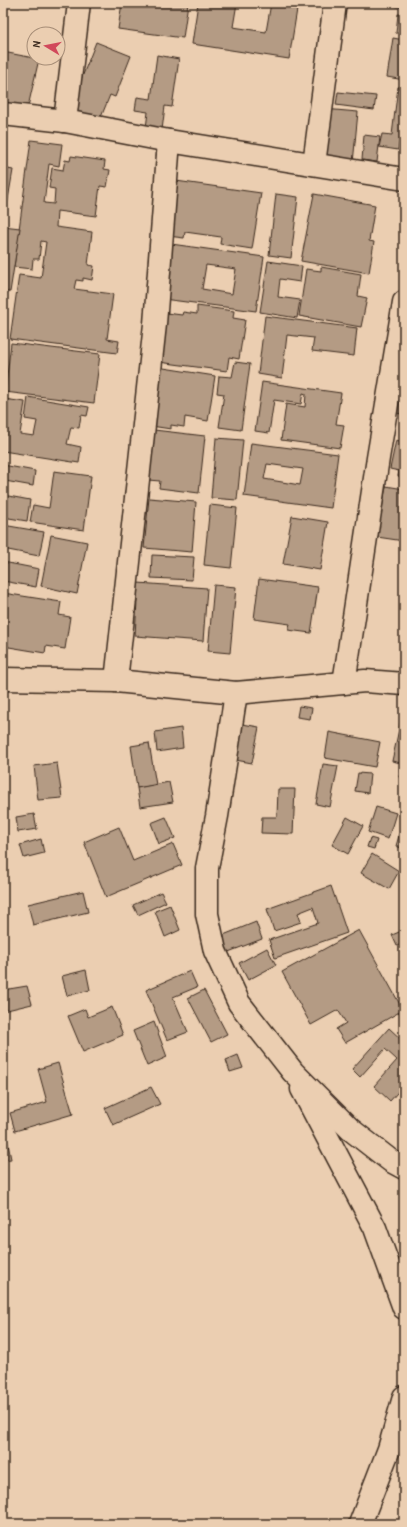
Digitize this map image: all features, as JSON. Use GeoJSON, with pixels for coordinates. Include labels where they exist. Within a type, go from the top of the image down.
{"type":"FeatureCollection","features":[{"type":"Feature","properties":{"kind":"street"},"geometry":{"type":"LineString","coordinates":[[65,121],[79,3]]}},
{"type":"Feature","properties":{"kind":"street"},"geometry":{"type":"LineString","coordinates":[[314,164],[334,3]]}},
{"type":"Feature","properties":{"kind":"street"},"geometry":{"type":"LineString","coordinates":[[3,114],[65,121],[169,141],[404,179]]}},
{"type":"Feature","properties":{"kind":"street"},"geometry":{"type":"LineString","coordinates":[[116,681],[155,324],[169,141]]}},
{"type":"Feature","properties":{"kind":"street"},"geometry":{"type":"LineString","coordinates":[[344,683],[378,458],[404,302]]}},
{"type":"Feature","properties":{"kind":"street"},"geometry":{"type":"LineString","coordinates":[[3,679],[116,681],[236,693],[260,692],[285,688],[365,681],[404,684]]}},
{"type":"Feature","properties":{"kind":"street"},"geometry":{"type":"LineString","coordinates":[[236,693],[217,816],[207,868],[207,914],[215,951],[239,1003],[293,1072],[350,1129],[391,1161],[404,1168]]}},
{"type":"Feature","properties":{"kind":"street"},"geometry":{"type":"LineString","coordinates":[[293,1072],[375,1228],[404,1308]]}},
{"type":"Feature","properties":{"kind":"street"},"geometry":{"type":"LineString","coordinates":[[360,1524],[389,1449],[404,1397]]}},
{"type":"Feature","properties":{"kind":"building"},"geometry":{"type":"Polygon","coordinates":[[[122,3],[188,3],[183,38],[118,29],[122,3]]]}},
{"type":"Feature","properties":{"kind":"building"},"geometry":{"type":"Polygon","coordinates":[[[198,3],[237,3],[233,27],[266,32],[271,3],[298,3],[289,59],[192,44],[198,3]]]}},
{"type":"Feature","properties":{"kind":"building"},"geometry":{"type":"Polygon","coordinates":[[[376,3],[404,3],[404,8],[376,3]]]}},
{"type":"Feature","properties":{"kind":"building"},"geometry":{"type":"Polygon","coordinates":[[[398,14],[404,15],[404,34],[396,33],[398,14]]]}},
{"type":"Feature","properties":{"kind":"building"},"geometry":{"type":"Polygon","coordinates":[[[393,38],[404,40],[404,80],[387,77],[393,38]]]}},
{"type":"Feature","properties":{"kind":"building"},"geometry":{"type":"Polygon","coordinates":[[[96,42],[131,56],[115,97],[110,95],[99,122],[69,110],[96,42]]]}},
{"type":"Feature","properties":{"kind":"building"},"geometry":{"type":"Polygon","coordinates":[[[3,52],[26,56],[26,66],[37,66],[27,111],[3,106],[3,52]]]}},
{"type":"Feature","properties":{"kind":"building"},"geometry":{"type":"Polygon","coordinates":[[[157,55],[179,59],[172,107],[165,106],[162,130],[146,128],[148,112],[135,110],[137,97],[151,99],[157,55]]]}},
{"type":"Feature","properties":{"kind":"building"},"geometry":{"type":"Polygon","coordinates":[[[398,87],[404,87],[404,140],[400,139],[398,150],[379,147],[382,134],[392,135],[398,87]]]}},
{"type":"Feature","properties":{"kind":"building"},"geometry":{"type":"Polygon","coordinates":[[[338,92],[376,96],[374,110],[336,105],[338,92]]]}},
{"type":"Feature","properties":{"kind":"building"},"geometry":{"type":"Polygon","coordinates":[[[324,109],[358,112],[353,163],[319,160],[324,109]]]}},
{"type":"Feature","properties":{"kind":"building"},"geometry":{"type":"Polygon","coordinates":[[[364,135],[380,137],[377,162],[362,160],[364,135]]]}},
{"type":"Feature","properties":{"kind":"building"},"geometry":{"type":"Polygon","coordinates":[[[31,140],[62,144],[59,166],[49,164],[44,203],[54,204],[55,189],[49,188],[52,168],[63,170],[65,160],[70,161],[71,156],[105,161],[104,169],[110,170],[107,187],[100,186],[96,216],[57,211],[56,227],[92,232],[88,265],[94,266],[92,280],[83,278],[83,281],[76,280],[74,289],[113,294],[107,339],[119,341],[117,353],[10,339],[19,275],[41,278],[46,242],[41,241],[39,259],[33,259],[32,269],[14,267],[31,140]]]}},
{"type":"Feature","properties":{"kind":"building"},"geometry":{"type":"Polygon","coordinates":[[[3,168],[13,170],[4,223],[3,223],[3,168]]]}},
{"type":"Feature","properties":{"kind":"building"},"geometry":{"type":"Polygon","coordinates":[[[176,181],[261,193],[252,249],[220,244],[221,237],[185,232],[184,238],[168,236],[176,181]]]}},
{"type":"Feature","properties":{"kind":"building"},"geometry":{"type":"Polygon","coordinates":[[[276,194],[298,197],[291,258],[269,255],[276,194]]]}},
{"type":"Feature","properties":{"kind":"building"},"geometry":{"type":"Polygon","coordinates":[[[314,194],[375,205],[369,241],[374,242],[369,273],[301,261],[314,194]]]}},
{"type":"Feature","properties":{"kind":"building"},"geometry":{"type":"Polygon","coordinates":[[[3,226],[20,228],[10,292],[3,291],[3,226]]]}},
{"type":"Feature","properties":{"kind":"building"},"geometry":{"type":"Polygon","coordinates":[[[171,244],[264,257],[256,311],[163,299],[171,244]],[[206,265],[202,289],[232,294],[236,269],[206,265]]]}},
{"type":"Feature","properties":{"kind":"building"},"geometry":{"type":"Polygon","coordinates":[[[268,261],[302,266],[300,282],[280,279],[278,297],[300,300],[297,318],[260,312],[268,261]]]}},
{"type":"Feature","properties":{"kind":"building"},"geometry":{"type":"Polygon","coordinates":[[[321,267],[361,274],[358,296],[367,298],[361,327],[299,316],[306,269],[321,271],[321,267]]]}},
{"type":"Feature","properties":{"kind":"building"},"geometry":{"type":"Polygon","coordinates":[[[197,306],[234,311],[233,318],[245,320],[239,359],[229,357],[227,371],[151,361],[158,312],[182,315],[183,312],[197,314],[197,306]]]}},
{"type":"Feature","properties":{"kind":"building"},"geometry":{"type":"Polygon","coordinates":[[[265,316],[357,328],[354,356],[312,351],[314,338],[287,335],[282,378],[258,374],[265,316]]]}},
{"type":"Feature","properties":{"kind":"building"},"geometry":{"type":"Polygon","coordinates":[[[11,343],[100,354],[94,403],[5,392],[11,343]]]}},
{"type":"Feature","properties":{"kind":"building"},"geometry":{"type":"Polygon","coordinates":[[[235,362],[250,364],[241,430],[219,427],[224,394],[217,393],[219,376],[232,377],[235,362]]]}},
{"type":"Feature","properties":{"kind":"building"},"geometry":{"type":"Polygon","coordinates":[[[157,367],[215,376],[208,421],[185,417],[184,427],[171,425],[171,429],[138,424],[157,367]]]}},
{"type":"Feature","properties":{"kind":"building"},"geometry":{"type":"Polygon","coordinates":[[[262,382],[341,393],[336,424],[344,425],[340,448],[281,440],[286,404],[305,407],[306,394],[303,393],[301,404],[274,400],[269,433],[255,431],[262,382]]]}},
{"type":"Feature","properties":{"kind":"building"},"geometry":{"type":"Polygon","coordinates":[[[394,382],[404,383],[404,414],[391,413],[394,382]]]}},
{"type":"Feature","properties":{"kind":"building"},"geometry":{"type":"Polygon","coordinates":[[[28,397],[89,407],[87,416],[81,415],[79,428],[71,427],[67,444],[81,447],[79,463],[3,451],[4,399],[25,402],[20,434],[34,436],[37,421],[25,419],[28,397]]]}},
{"type":"Feature","properties":{"kind":"building"},"geometry":{"type":"Polygon","coordinates":[[[154,430],[205,436],[199,493],[159,488],[160,481],[148,480],[154,430]]]}},
{"type":"Feature","properties":{"kind":"building"},"geometry":{"type":"Polygon","coordinates":[[[216,438],[243,440],[237,500],[211,498],[216,438]]]}},
{"type":"Feature","properties":{"kind":"building"},"geometry":{"type":"Polygon","coordinates":[[[396,440],[404,442],[404,477],[398,476],[399,471],[390,469],[396,440]]]}},
{"type":"Feature","properties":{"kind":"building"},"geometry":{"type":"Polygon","coordinates":[[[251,443],[338,454],[331,508],[244,496],[251,443]],[[267,464],[264,479],[300,485],[303,469],[267,464]]]}},
{"type":"Feature","properties":{"kind":"building"},"geometry":{"type":"Polygon","coordinates":[[[3,465],[35,471],[33,486],[5,481],[3,493],[3,465]]]}},
{"type":"Feature","properties":{"kind":"building"},"geometry":{"type":"Polygon","coordinates":[[[54,471],[91,476],[84,530],[30,522],[33,505],[49,508],[54,471]]]}},
{"type":"Feature","properties":{"kind":"building"},"geometry":{"type":"Polygon","coordinates":[[[386,486],[404,489],[404,541],[377,537],[386,486]]]}},
{"type":"Feature","properties":{"kind":"building"},"geometry":{"type":"Polygon","coordinates":[[[3,495],[30,500],[27,521],[3,517],[3,495]]]}},
{"type":"Feature","properties":{"kind":"building"},"geometry":{"type":"Polygon","coordinates":[[[149,498],[196,502],[192,552],[144,548],[149,498]]]}},
{"type":"Feature","properties":{"kind":"building"},"geometry":{"type":"Polygon","coordinates":[[[210,505],[237,508],[231,568],[204,565],[210,505]]]}},
{"type":"Feature","properties":{"kind":"building"},"geometry":{"type":"Polygon","coordinates":[[[292,516],[328,522],[320,570],[283,564],[292,516]]]}},
{"type":"Feature","properties":{"kind":"building"},"geometry":{"type":"Polygon","coordinates":[[[3,525],[44,532],[39,556],[3,549],[3,525]]]}},
{"type":"Feature","properties":{"kind":"building"},"geometry":{"type":"Polygon","coordinates":[[[51,535],[87,542],[77,594],[41,586],[51,535]]]}},
{"type":"Feature","properties":{"kind":"building"},"geometry":{"type":"Polygon","coordinates":[[[152,555],[194,557],[192,580],[151,578],[152,555]]]}},
{"type":"Feature","properties":{"kind":"building"},"geometry":{"type":"Polygon","coordinates":[[[3,562],[39,569],[36,587],[3,581],[3,562]]]}},
{"type":"Feature","properties":{"kind":"building"},"geometry":{"type":"Polygon","coordinates":[[[259,579],[318,587],[311,633],[288,630],[290,624],[254,619],[259,579]]]}},
{"type":"Feature","properties":{"kind":"building"},"geometry":{"type":"Polygon","coordinates":[[[138,583],[207,588],[203,641],[135,636],[138,583]]]}},
{"type":"Feature","properties":{"kind":"building"},"geometry":{"type":"Polygon","coordinates":[[[214,585],[236,587],[230,653],[208,651],[214,585]]]}},
{"type":"Feature","properties":{"kind":"building"},"geometry":{"type":"Polygon","coordinates":[[[3,593],[61,602],[59,615],[70,617],[65,649],[46,646],[45,653],[3,646],[3,593]]]}},
{"type":"Feature","properties":{"kind":"building"},"geometry":{"type":"Polygon","coordinates":[[[299,706],[312,708],[310,719],[297,717],[299,706]]]}},
{"type":"Feature","properties":{"kind":"building"},"geometry":{"type":"Polygon","coordinates":[[[401,720],[404,721],[404,751],[401,763],[392,761],[401,720]]]}},
{"type":"Feature","properties":{"kind":"building"},"geometry":{"type":"Polygon","coordinates":[[[237,723],[259,727],[252,763],[230,759],[237,723]]]}},
{"type":"Feature","properties":{"kind":"building"},"geometry":{"type":"Polygon","coordinates":[[[181,728],[183,748],[157,752],[155,732],[181,728]]]}},
{"type":"Feature","properties":{"kind":"building"},"geometry":{"type":"Polygon","coordinates":[[[329,732],[380,742],[375,767],[325,758],[329,732]]]}},
{"type":"Feature","properties":{"kind":"building"},"geometry":{"type":"Polygon","coordinates":[[[149,743],[156,785],[137,788],[131,746],[149,743]]]}},
{"type":"Feature","properties":{"kind":"building"},"geometry":{"type":"Polygon","coordinates":[[[402,761],[404,761],[404,778],[399,777],[402,761]]]}},
{"type":"Feature","properties":{"kind":"building"},"geometry":{"type":"Polygon","coordinates":[[[57,763],[62,798],[38,800],[34,766],[57,763]]]}},
{"type":"Feature","properties":{"kind":"building"},"geometry":{"type":"Polygon","coordinates":[[[323,764],[338,766],[330,807],[316,804],[323,764]]]}},
{"type":"Feature","properties":{"kind":"building"},"geometry":{"type":"Polygon","coordinates":[[[358,773],[370,774],[368,793],[355,791],[358,773]]]}},
{"type":"Feature","properties":{"kind":"building"},"geometry":{"type":"Polygon","coordinates":[[[169,782],[173,802],[140,807],[137,788],[169,782]]]}},
{"type":"Feature","properties":{"kind":"building"},"geometry":{"type":"Polygon","coordinates":[[[278,789],[295,789],[293,834],[261,833],[262,817],[277,817],[278,789]]]}},
{"type":"Feature","properties":{"kind":"building"},"geometry":{"type":"Polygon","coordinates":[[[376,807],[396,813],[388,839],[368,832],[376,807]]]}},
{"type":"Feature","properties":{"kind":"building"},"geometry":{"type":"Polygon","coordinates":[[[34,814],[37,829],[18,832],[16,817],[34,814]]]}},
{"type":"Feature","properties":{"kind":"building"},"geometry":{"type":"Polygon","coordinates":[[[166,817],[175,838],[159,844],[151,823],[166,817]]]}},
{"type":"Feature","properties":{"kind":"building"},"geometry":{"type":"Polygon","coordinates":[[[347,817],[363,826],[348,854],[332,845],[347,817]]]}},
{"type":"Feature","properties":{"kind":"building"},"geometry":{"type":"Polygon","coordinates":[[[404,822],[404,849],[396,846],[404,822]]]}},
{"type":"Feature","properties":{"kind":"building"},"geometry":{"type":"Polygon","coordinates":[[[119,827],[133,861],[173,844],[182,865],[106,897],[84,842],[119,827]]]}},
{"type":"Feature","properties":{"kind":"building"},"geometry":{"type":"Polygon","coordinates":[[[370,838],[377,840],[374,849],[367,847],[370,838]]]}},
{"type":"Feature","properties":{"kind":"building"},"geometry":{"type":"Polygon","coordinates":[[[41,839],[44,853],[24,858],[20,845],[41,839]]]}},
{"type":"Feature","properties":{"kind":"building"},"geometry":{"type":"Polygon","coordinates":[[[372,854],[399,871],[389,889],[361,873],[372,854]]]}},
{"type":"Feature","properties":{"kind":"building"},"geometry":{"type":"Polygon","coordinates":[[[331,886],[347,933],[275,958],[269,940],[318,923],[313,907],[298,913],[301,922],[274,931],[267,909],[331,886]]]}},
{"type":"Feature","properties":{"kind":"building"},"geometry":{"type":"Polygon","coordinates":[[[83,891],[88,912],[33,925],[28,904],[83,891]]]}},
{"type":"Feature","properties":{"kind":"building"},"geometry":{"type":"Polygon","coordinates":[[[161,892],[166,902],[138,915],[133,905],[161,892]]]}},
{"type":"Feature","properties":{"kind":"building"},"geometry":{"type":"Polygon","coordinates":[[[170,905],[180,930],[165,937],[155,911],[170,905]]]}},
{"type":"Feature","properties":{"kind":"building"},"geometry":{"type":"Polygon","coordinates":[[[256,922],[262,939],[218,956],[211,940],[256,922]]]}},
{"type":"Feature","properties":{"kind":"building"},"geometry":{"type":"Polygon","coordinates":[[[359,930],[403,1010],[345,1043],[336,1029],[346,1023],[338,1010],[311,1025],[282,972],[359,930]]]}},
{"type":"Feature","properties":{"kind":"building"},"geometry":{"type":"Polygon","coordinates":[[[404,930],[404,943],[397,946],[392,935],[404,930]]]}},
{"type":"Feature","properties":{"kind":"building"},"geometry":{"type":"Polygon","coordinates":[[[267,948],[276,965],[248,980],[239,963],[267,948]]]}},
{"type":"Feature","properties":{"kind":"building"},"geometry":{"type":"Polygon","coordinates":[[[86,970],[90,990],[67,996],[62,976],[86,970]]]}},
{"type":"Feature","properties":{"kind":"building"},"geometry":{"type":"Polygon","coordinates":[[[190,971],[197,987],[173,997],[188,1032],[167,1040],[146,990],[190,971]]]}},
{"type":"Feature","properties":{"kind":"building"},"geometry":{"type":"Polygon","coordinates":[[[27,986],[32,1004],[3,1011],[3,990],[27,986]]]}},
{"type":"Feature","properties":{"kind":"building"},"geometry":{"type":"Polygon","coordinates":[[[204,990],[227,1034],[211,1042],[188,998],[204,990]]]}},
{"type":"Feature","properties":{"kind":"building"},"geometry":{"type":"Polygon","coordinates":[[[112,1007],[123,1035],[83,1052],[68,1016],[85,1009],[88,1017],[112,1007]]]}},
{"type":"Feature","properties":{"kind":"building"},"geometry":{"type":"Polygon","coordinates":[[[154,1022],[167,1057],[147,1066],[133,1031],[154,1022]]]}},
{"type":"Feature","properties":{"kind":"building"},"geometry":{"type":"Polygon","coordinates":[[[389,1028],[404,1042],[404,1085],[390,1101],[374,1086],[397,1060],[385,1049],[360,1077],[352,1069],[389,1028]]]}},
{"type":"Feature","properties":{"kind":"building"},"geometry":{"type":"Polygon","coordinates":[[[238,1055],[243,1068],[230,1072],[226,1060],[238,1055]]]}},
{"type":"Feature","properties":{"kind":"building"},"geometry":{"type":"Polygon","coordinates":[[[58,1063],[73,1114],[15,1131],[10,1113],[47,1102],[38,1069],[58,1063]]]}},
{"type":"Feature","properties":{"kind":"building"},"geometry":{"type":"Polygon","coordinates":[[[151,1087],[160,1104],[113,1125],[105,1108],[151,1087]]]}},
{"type":"Feature","properties":{"kind":"building"},"geometry":{"type":"Polygon","coordinates":[[[3,1118],[11,1159],[3,1160],[3,1118]]]}}]}
